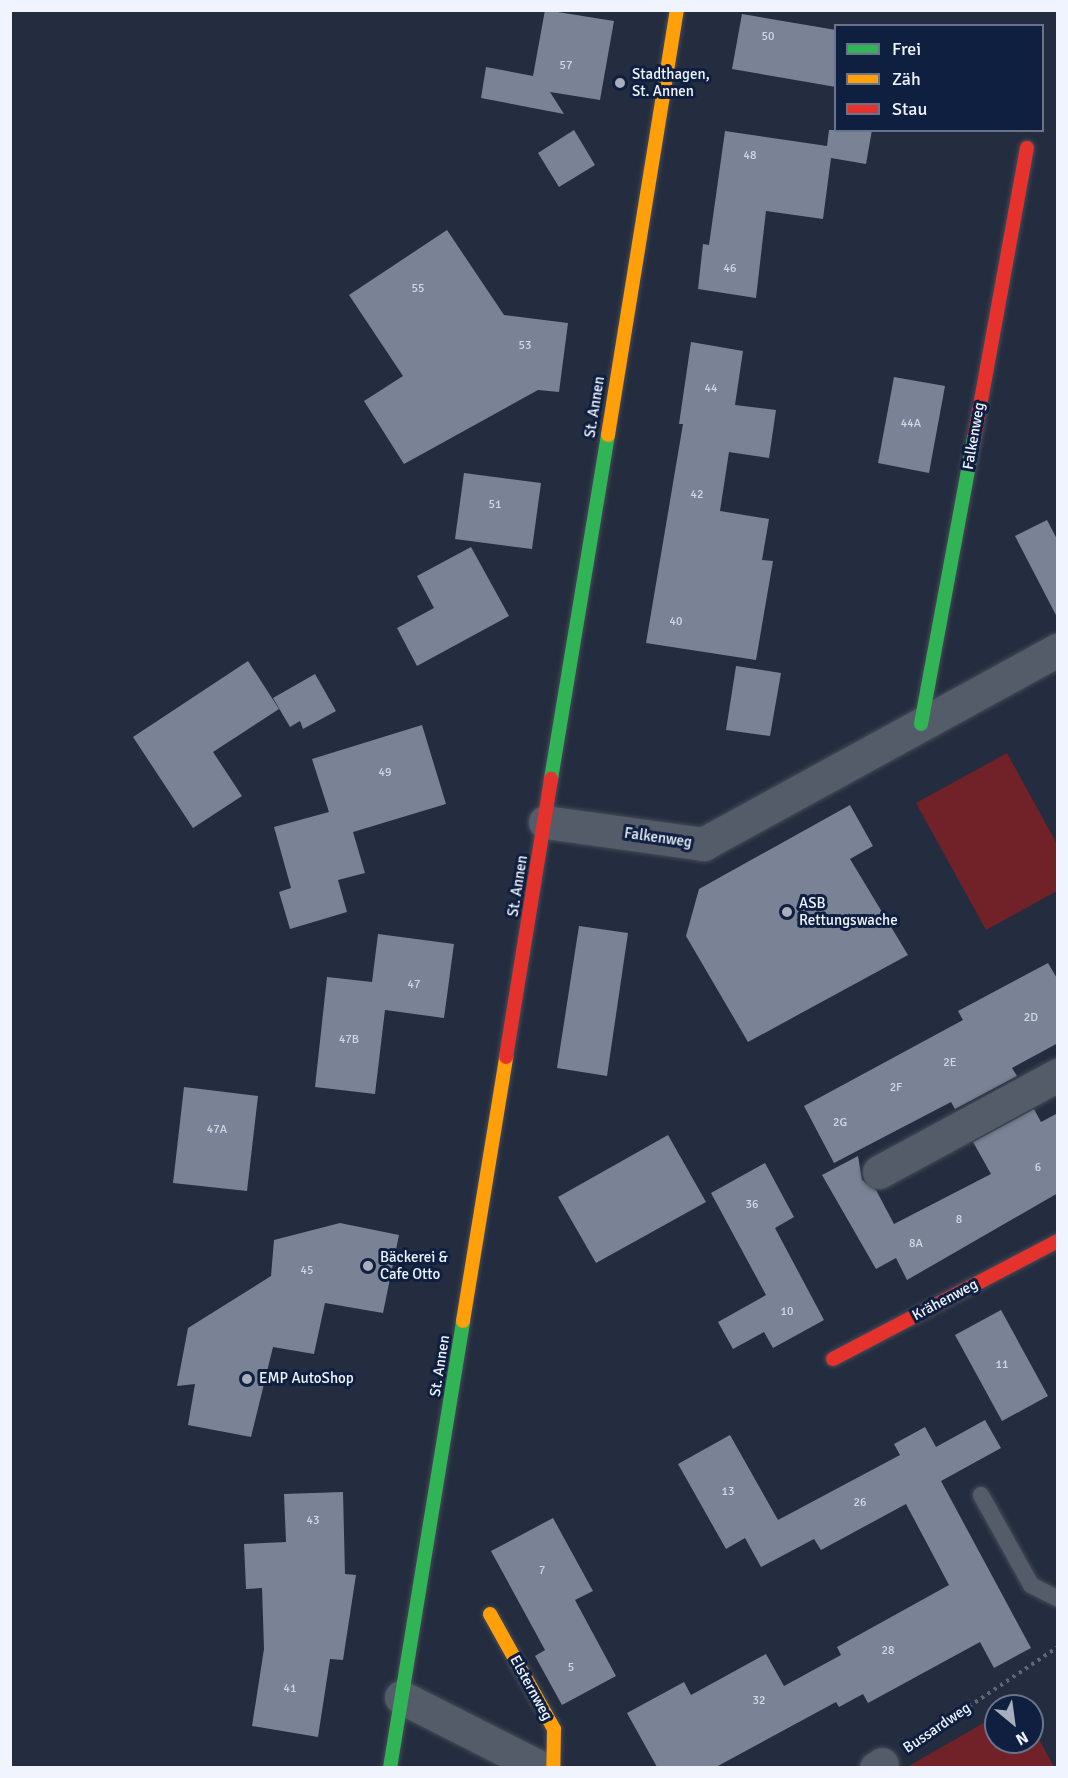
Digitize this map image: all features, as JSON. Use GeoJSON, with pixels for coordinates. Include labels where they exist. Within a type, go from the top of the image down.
{"type":"FeatureCollection","features":[{"type":"Feature","properties":{"kind":"main road","name":"St. Annen"},"geometry":{"type":"LineString","coordinates":[[390,1767],[677,10]]}},
{"type":"Feature","properties":{"kind":"main road","name":"Falkenweg"},"geometry":{"type":"LineString","coordinates":[[921,724],[1027,148]]}},
{"type":"Feature","properties":{"kind":"main road","name":"Krähenweg"},"geometry":{"type":"LineString","coordinates":[[833,1359],[1058,1241]]}},
{"type":"Feature","properties":{"kind":"main road","name":"Elsternweg"},"geometry":{"type":"LineString","coordinates":[[490,1614],[554,1729],[553,1767]]}},
{"type":"Feature","properties":{"kind":"street","name":"Falkenweg"},"geometry":{"type":"LineString","coordinates":[[545,822],[703,844],[1058,650]]}},
{"type":"Feature","properties":{"kind":"street"},"geometry":{"type":"LineString","coordinates":[[879,1172],[1058,1076]]}},
{"type":"Feature","properties":{"kind":"street"},"geometry":{"type":"LineString","coordinates":[[401,1697],[541,1767]]}},
{"type":"Feature","properties":{"kind":"lane"},"geometry":{"type":"LineString","coordinates":[[981,1495],[1031,1585],[1058,1599]]}},
{"type":"Feature","properties":{"kind":"path","name":"Bussardweg"},"geometry":{"type":"LineString","coordinates":[[879,1766],[1058,1647]]}},
{"type":"Feature","properties":{"kind":"shaded area"},"geometry":{"type":"Polygon","coordinates":[[[1007,753],[1057,844],[1057,891],[986,930],[916,803],[1007,753]]]}},
{"type":"Feature","properties":{"kind":"shaded area"},"geometry":{"type":"Polygon","coordinates":[[[984,1723],[984,1754],[1044,1754],[1044,1748],[1054,1767],[907,1767],[984,1723]]]}},
{"type":"Feature","properties":{"kind":"building"},"geometry":{"type":"Polygon","coordinates":[[[545,10],[614,21],[600,100],[550,92],[564,114],[481,98],[486,67],[533,76],[545,10]]]}},
{"type":"Feature","properties":{"kind":"building"},"geometry":{"type":"Polygon","coordinates":[[[742,14],[834,30],[834,87],[732,69],[742,14]]]}},
{"type":"Feature","properties":{"kind":"building"},"geometry":{"type":"Polygon","coordinates":[[[574,130],[595,165],[559,187],[538,153],[574,130]]]}},
{"type":"Feature","properties":{"kind":"building"},"geometry":{"type":"Polygon","coordinates":[[[829,130],[872,132],[866,164],[831,158],[823,219],[766,211],[756,298],[698,289],[703,244],[709,245],[725,131],[827,146],[829,130]]]}},
{"type":"Feature","properties":{"kind":"building"},"geometry":{"type":"Polygon","coordinates":[[[447,230],[504,315],[568,323],[559,392],[538,390],[404,464],[364,401],[403,376],[349,295],[447,230]]]}},
{"type":"Feature","properties":{"kind":"building"},"geometry":{"type":"Polygon","coordinates":[[[691,342],[743,351],[735,405],[776,410],[769,458],[729,452],[720,511],[769,519],[762,560],[773,561],[756,660],[646,643],[683,424],[679,424],[691,342]]]}},
{"type":"Feature","properties":{"kind":"building"},"geometry":{"type":"Polygon","coordinates":[[[894,377],[945,386],[929,473],[878,463],[894,377]]]}},
{"type":"Feature","properties":{"kind":"building"},"geometry":{"type":"Polygon","coordinates":[[[464,473],[541,483],[532,549],[455,539],[464,473]]]}},
{"type":"Feature","properties":{"kind":"building"},"geometry":{"type":"Polygon","coordinates":[[[1047,520],[1058,541],[1058,619],[1015,536],[1047,520]]]}},
{"type":"Feature","properties":{"kind":"building"},"geometry":{"type":"Polygon","coordinates":[[[471,547],[509,616],[417,666],[397,628],[434,608],[417,576],[471,547]]]}},
{"type":"Feature","properties":{"kind":"building"},"geometry":{"type":"Polygon","coordinates":[[[248,661],[279,709],[213,752],[242,796],[193,828],[133,737],[248,661]]]}},
{"type":"Feature","properties":{"kind":"building"},"geometry":{"type":"Polygon","coordinates":[[[736,666],[781,673],[770,736],[726,730],[736,666]]]}},
{"type":"Feature","properties":{"kind":"building"},"geometry":{"type":"Polygon","coordinates":[[[315,674],[336,711],[303,729],[300,721],[290,727],[273,698],[315,674]]]}},
{"type":"Feature","properties":{"kind":"building"},"geometry":{"type":"Polygon","coordinates":[[[422,725],[446,804],[353,832],[365,873],[338,880],[347,912],[290,929],[279,892],[291,888],[274,827],[329,812],[312,759],[422,725]]]}},
{"type":"Feature","properties":{"kind":"building","name":"ASB Rettungswache"},"geometry":{"type":"Polygon","coordinates":[[[850,805],[873,846],[850,859],[908,955],[748,1042],[686,936],[699,889],[850,805]]]}},
{"type":"Feature","properties":{"kind":"building"},"geometry":{"type":"Polygon","coordinates":[[[579,926],[628,933],[607,1076],[557,1068],[579,926]]]}},
{"type":"Feature","properties":{"kind":"building"},"geometry":{"type":"Polygon","coordinates":[[[378,934],[454,944],[444,1018],[385,1010],[375,1094],[315,1087],[327,977],[372,982],[378,934]]]}},
{"type":"Feature","properties":{"kind":"building"},"geometry":{"type":"Polygon","coordinates":[[[1048,963],[1058,980],[1058,1043],[1012,1068],[1017,1076],[955,1109],[951,1102],[834,1163],[804,1106],[963,1020],[958,1011],[1048,963]]]}},
{"type":"Feature","properties":{"kind":"building"},"geometry":{"type":"Polygon","coordinates":[[[184,1087],[258,1096],[247,1191],[173,1183],[184,1087]]]}},
{"type":"Feature","properties":{"kind":"building"},"geometry":{"type":"Polygon","coordinates":[[[1034,1109],[1041,1122],[1058,1113],[1058,1193],[907,1280],[896,1258],[876,1269],[822,1175],[858,1156],[862,1180],[876,1190],[894,1224],[991,1174],[973,1142],[1034,1109]]]}},
{"type":"Feature","properties":{"kind":"building"},"geometry":{"type":"Polygon","coordinates":[[[668,1135],[706,1202],[596,1263],[558,1197],[668,1135]]]}},
{"type":"Feature","properties":{"kind":"building"},"geometry":{"type":"Polygon","coordinates":[[[765,1163],[794,1217],[775,1228],[824,1320],[773,1348],[764,1332],[733,1349],[718,1322],[766,1295],[711,1193],[765,1163]]]}},
{"type":"Feature","properties":{"kind":"building"},"geometry":{"type":"Polygon","coordinates":[[[340,1223],[399,1235],[383,1313],[325,1303],[314,1354],[273,1347],[251,1437],[188,1425],[195,1384],[177,1386],[188,1328],[271,1276],[274,1240],[340,1223]]]}},
{"type":"Feature","properties":{"kind":"building"},"geometry":{"type":"Polygon","coordinates":[[[1001,1310],[1048,1396],[1002,1421],[955,1335],[1001,1310]]]}},
{"type":"Feature","properties":{"kind":"building"},"geometry":{"type":"Polygon","coordinates":[[[985,1420],[1001,1448],[941,1481],[1031,1648],[994,1668],[980,1642],[868,1703],[863,1694],[839,1707],[836,1702],[716,1767],[657,1767],[627,1713],[684,1682],[691,1695],[766,1654],[784,1686],[841,1655],[837,1647],[949,1585],[906,1504],[821,1550],[814,1539],[761,1567],[745,1538],[726,1549],[678,1464],[730,1435],[778,1520],[900,1455],[894,1444],[925,1427],[936,1447],[985,1420]]]}},
{"type":"Feature","properties":{"kind":"building"},"geometry":{"type":"Polygon","coordinates":[[[343,1492],[345,1574],[356,1575],[343,1660],[330,1659],[318,1737],[252,1726],[264,1649],[262,1588],[246,1589],[244,1544],[286,1542],[284,1494],[343,1492]]]}},
{"type":"Feature","properties":{"kind":"building"},"geometry":{"type":"Polygon","coordinates":[[[553,1518],[593,1591],[575,1600],[616,1676],[562,1705],[535,1656],[545,1650],[491,1551],[553,1518]]]}},
{"type":"Feature","properties":{"kind":"traffic: fast"},"geometry":{"type":"LineString","coordinates":[[551,779],[608,435]]}},
{"type":"Feature","properties":{"kind":"traffic: fast"},"geometry":{"type":"LineString","coordinates":[[921,724],[974,439]]}},
{"type":"Feature","properties":{"kind":"traffic: fast"},"geometry":{"type":"LineString","coordinates":[[390,1768],[463,1321]]}},
{"type":"Feature","properties":{"kind":"traffic: slow"},"geometry":{"type":"LineString","coordinates":[[608,435],[677,10]]}},
{"type":"Feature","properties":{"kind":"traffic: slow"},"geometry":{"type":"LineString","coordinates":[[463,1321],[506,1057]]}},
{"type":"Feature","properties":{"kind":"traffic: slow"},"geometry":{"type":"LineString","coordinates":[[490,1614],[554,1729],[553,1768]]}},
{"type":"Feature","properties":{"kind":"traffic: jam"},"geometry":{"type":"LineString","coordinates":[[974,439],[1027,148]]}},
{"type":"Feature","properties":{"kind":"traffic: jam"},"geometry":{"type":"LineString","coordinates":[[506,1057],[551,779]]}},
{"type":"Feature","properties":{"kind":"traffic: jam"},"geometry":{"type":"LineString","coordinates":[[833,1359],[1058,1241]]}},
{"type":"Feature","properties":{"kind":"place","name":"Stadthagen, St. Annen"},"geometry":{"type":"Point","coordinates":[620,83]}},
{"type":"Feature","properties":{"kind":"place","name":"ASB Rettungswache"},"geometry":{"type":"Point","coordinates":[787,912]}},
{"type":"Feature","properties":{"kind":"place","name":"Bäckerei & Cafe Otto"},"geometry":{"type":"Point","coordinates":[368,1266]}},
{"type":"Feature","properties":{"kind":"place","name":"EMP AutoShop"},"geometry":{"type":"Point","coordinates":[247,1379]}}]}
